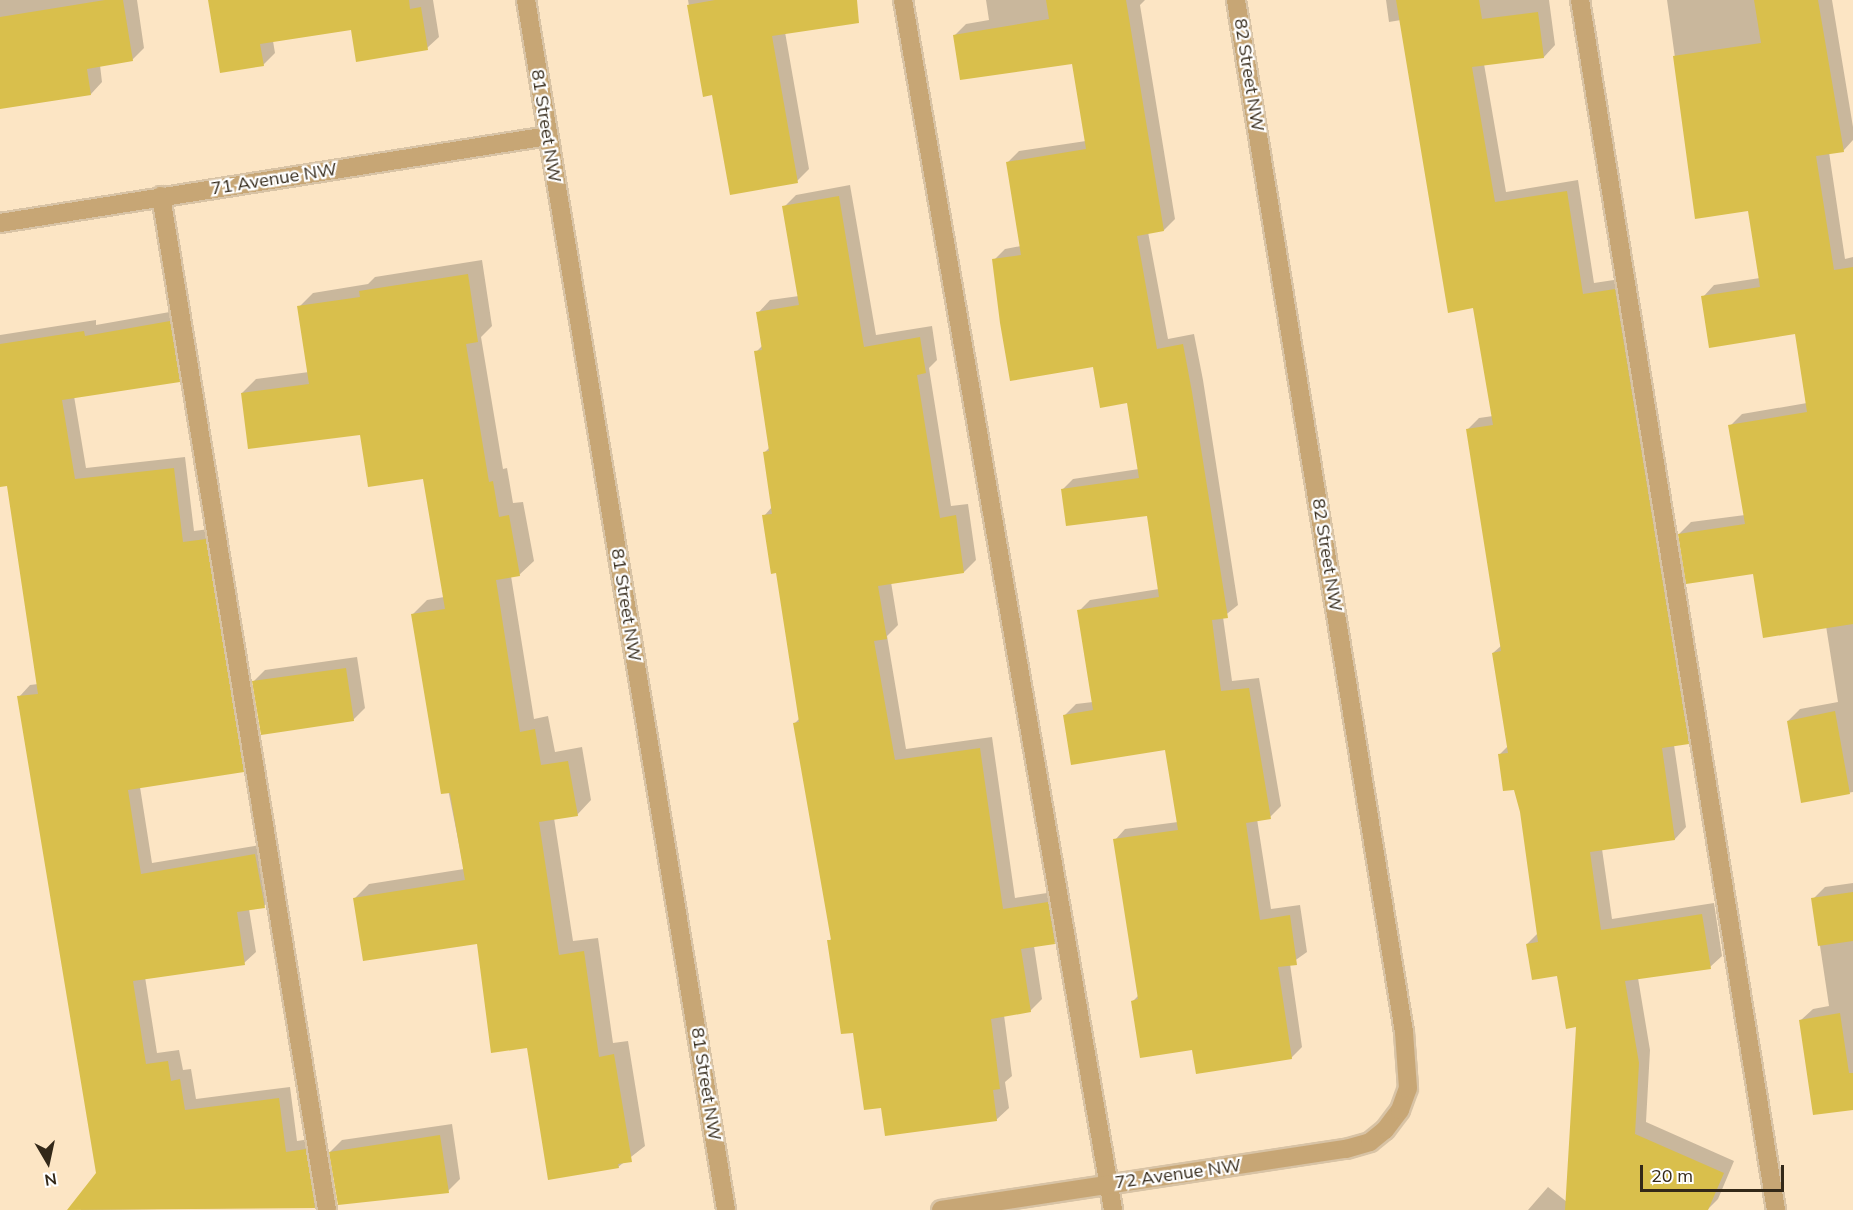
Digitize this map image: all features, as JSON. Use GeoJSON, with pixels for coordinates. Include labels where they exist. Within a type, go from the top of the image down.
{"type":"FeatureCollection","features":[{"type":"Feature","properties":{"kind":"street","name":"81 Street NW"},"geometry":{"type":"LineString","coordinates":[[526,0],[726,1210]]}},
{"type":"Feature","properties":{"kind":"street"},"geometry":{"type":"LineString","coordinates":[[903,0],[1113,1210]]}},
{"type":"Feature","properties":{"kind":"street","name":"82 Street NW"},"geometry":{"type":"LineString","coordinates":[[1236,0],[1404,1032],[1407,1088],[1400,1110]]}},
{"type":"Feature","properties":{"kind":"street"},"geometry":{"type":"LineString","coordinates":[[1580,0],[1776,1210]]}},
{"type":"Feature","properties":{"kind":"street","name":"71 Avenue NW"},"geometry":{"type":"LineString","coordinates":[[0,223],[548,136]]}},
{"type":"Feature","properties":{"kind":"street"},"geometry":{"type":"LineString","coordinates":[[161,196],[327,1210]]}},
{"type":"Feature","properties":{"kind":"street","name":"72 Avenue NW"},"geometry":{"type":"LineString","coordinates":[[941,1210],[1346,1149],[1370,1142],[1400,1110]]}},
{"type":"Feature","properties":{"kind":"building"},"geometry":{"type":"Polygon","coordinates":[[[105,0],[123,0],[133,61],[87,69],[91,95],[0,109],[0,17],[105,0]]]}},
{"type":"Feature","properties":{"kind":"building"},"geometry":{"type":"Polygon","coordinates":[[[208,0],[409,0],[410,9],[421,7],[428,50],[356,62],[351,30],[260,44],[264,66],[220,73],[208,0]]]}},
{"type":"Feature","properties":{"kind":"building"},"geometry":{"type":"Polygon","coordinates":[[[715,0],[857,0],[859,23],[772,36],[798,183],[730,195],[712,95],[703,97],[687,5],[715,0]]]}},
{"type":"Feature","properties":{"kind":"building"},"geometry":{"type":"Polygon","coordinates":[[[1046,0],[1126,0],[1164,231],[1137,236],[1157,349],[1183,344],[1192,392],[1228,618],[1212,620],[1221,691],[1249,688],[1271,819],[1246,823],[1260,920],[1290,915],[1297,965],[1278,967],[1292,1059],[1196,1074],[1192,1050],[1140,1058],[1131,1001],[1138,999],[1113,839],[1178,830],[1165,750],[1071,765],[1063,715],[1093,710],[1077,610],[1159,597],[1147,516],[1066,526],[1061,489],[1139,478],[1127,403],[1100,408],[1093,367],[1010,381],[1000,323],[992,259],[1021,255],[1006,162],[1086,149],[1072,64],[960,80],[953,35],[1049,19],[1046,0]]]}},
{"type":"Feature","properties":{"kind":"building"},"geometry":{"type":"Polygon","coordinates":[[[1396,0],[1479,0],[1482,19],[1538,12],[1544,58],[1472,67],[1495,202],[1567,191],[1583,294],[1615,289],[1689,744],[1662,748],[1675,840],[1590,852],[1601,930],[1702,914],[1711,969],[1625,981],[1639,1063],[1635,1134],[1724,1173],[1708,1210],[1565,1210],[1576,1027],[1566,1029],[1557,976],[1532,980],[1526,944],[1538,942],[1520,812],[1514,790],[1503,791],[1498,754],[1508,753],[1492,653],[1501,651],[1466,429],[1493,425],[1473,308],[1448,313],[1396,0]]]}},
{"type":"Feature","properties":{"kind":"building"},"geometry":{"type":"Polygon","coordinates":[[[1754,0],[1818,0],[1844,152],[1816,156],[1834,270],[1853,267],[1853,624],[1763,638],[1753,574],[1686,584],[1678,534],[1745,524],[1728,425],[1807,412],[1795,334],[1709,348],[1701,296],[1760,287],[1748,211],[1695,219],[1673,56],[1761,43],[1754,0]]]}},
{"type":"Feature","properties":{"kind":"building"},"geometry":{"type":"Polygon","coordinates":[[[839,196],[864,347],[920,337],[926,373],[917,375],[940,518],[956,515],[964,573],[878,586],[887,639],[874,641],[895,760],[980,748],[1003,909],[1048,902],[1055,944],[1021,949],[1031,1012],[991,1019],[1000,1089],[993,1090],[997,1121],[885,1136],[881,1108],[864,1110],[853,1033],[841,1034],[827,940],[831,940],[793,723],[799,722],[776,573],[771,574],[762,515],[772,514],[763,452],[769,451],[754,351],[762,350],[756,312],[799,305],[782,206],[839,196]]]}},
{"type":"Feature","properties":{"kind":"building"},"geometry":{"type":"Polygon","coordinates":[[[468,274],[478,342],[466,344],[489,482],[493,481],[499,517],[509,515],[520,576],[496,580],[520,732],[535,729],[541,765],[568,761],[578,816],[539,822],[559,955],[584,951],[599,1057],[614,1054],[632,1162],[618,1164],[619,1168],[548,1180],[527,1048],[491,1053],[477,944],[363,961],[353,898],[465,880],[450,793],[441,794],[411,614],[445,609],[423,479],[368,487],[360,435],[248,449],[241,393],[309,384],[297,306],[360,297],[359,291],[468,274]]]}},
{"type":"Feature","properties":{"kind":"building"},"geometry":{"type":"Polygon","coordinates":[[[170,321],[180,382],[62,400],[75,479],[174,468],[183,542],[206,539],[244,772],[128,790],[141,874],[255,854],[265,908],[237,912],[245,965],[133,981],[146,1064],[168,1061],[171,1081],[180,1079],[185,1110],[279,1098],[286,1152],[306,1149],[315,1208],[67,1210],[96,1173],[17,696],[38,694],[7,486],[0,487],[0,344],[84,331],[85,336],[170,321]]]}},
{"type":"Feature","properties":{"kind":"building"},"geometry":{"type":"Polygon","coordinates":[[[346,668],[354,721],[261,735],[252,681],[346,668]]]}},
{"type":"Feature","properties":{"kind":"building"},"geometry":{"type":"Polygon","coordinates":[[[1835,711],[1850,794],[1801,803],[1787,721],[1835,711]]]}},
{"type":"Feature","properties":{"kind":"building"},"geometry":{"type":"Polygon","coordinates":[[[1853,892],[1853,941],[1818,946],[1811,898],[1853,892]]]}},
{"type":"Feature","properties":{"kind":"building"},"geometry":{"type":"Polygon","coordinates":[[[1840,1013],[1849,1073],[1853,1073],[1853,1110],[1813,1115],[1799,1020],[1840,1013]]]}},
{"type":"Feature","properties":{"kind":"building"},"geometry":{"type":"Polygon","coordinates":[[[440,1135],[449,1193],[338,1205],[329,1152],[440,1135]]]}}]}
